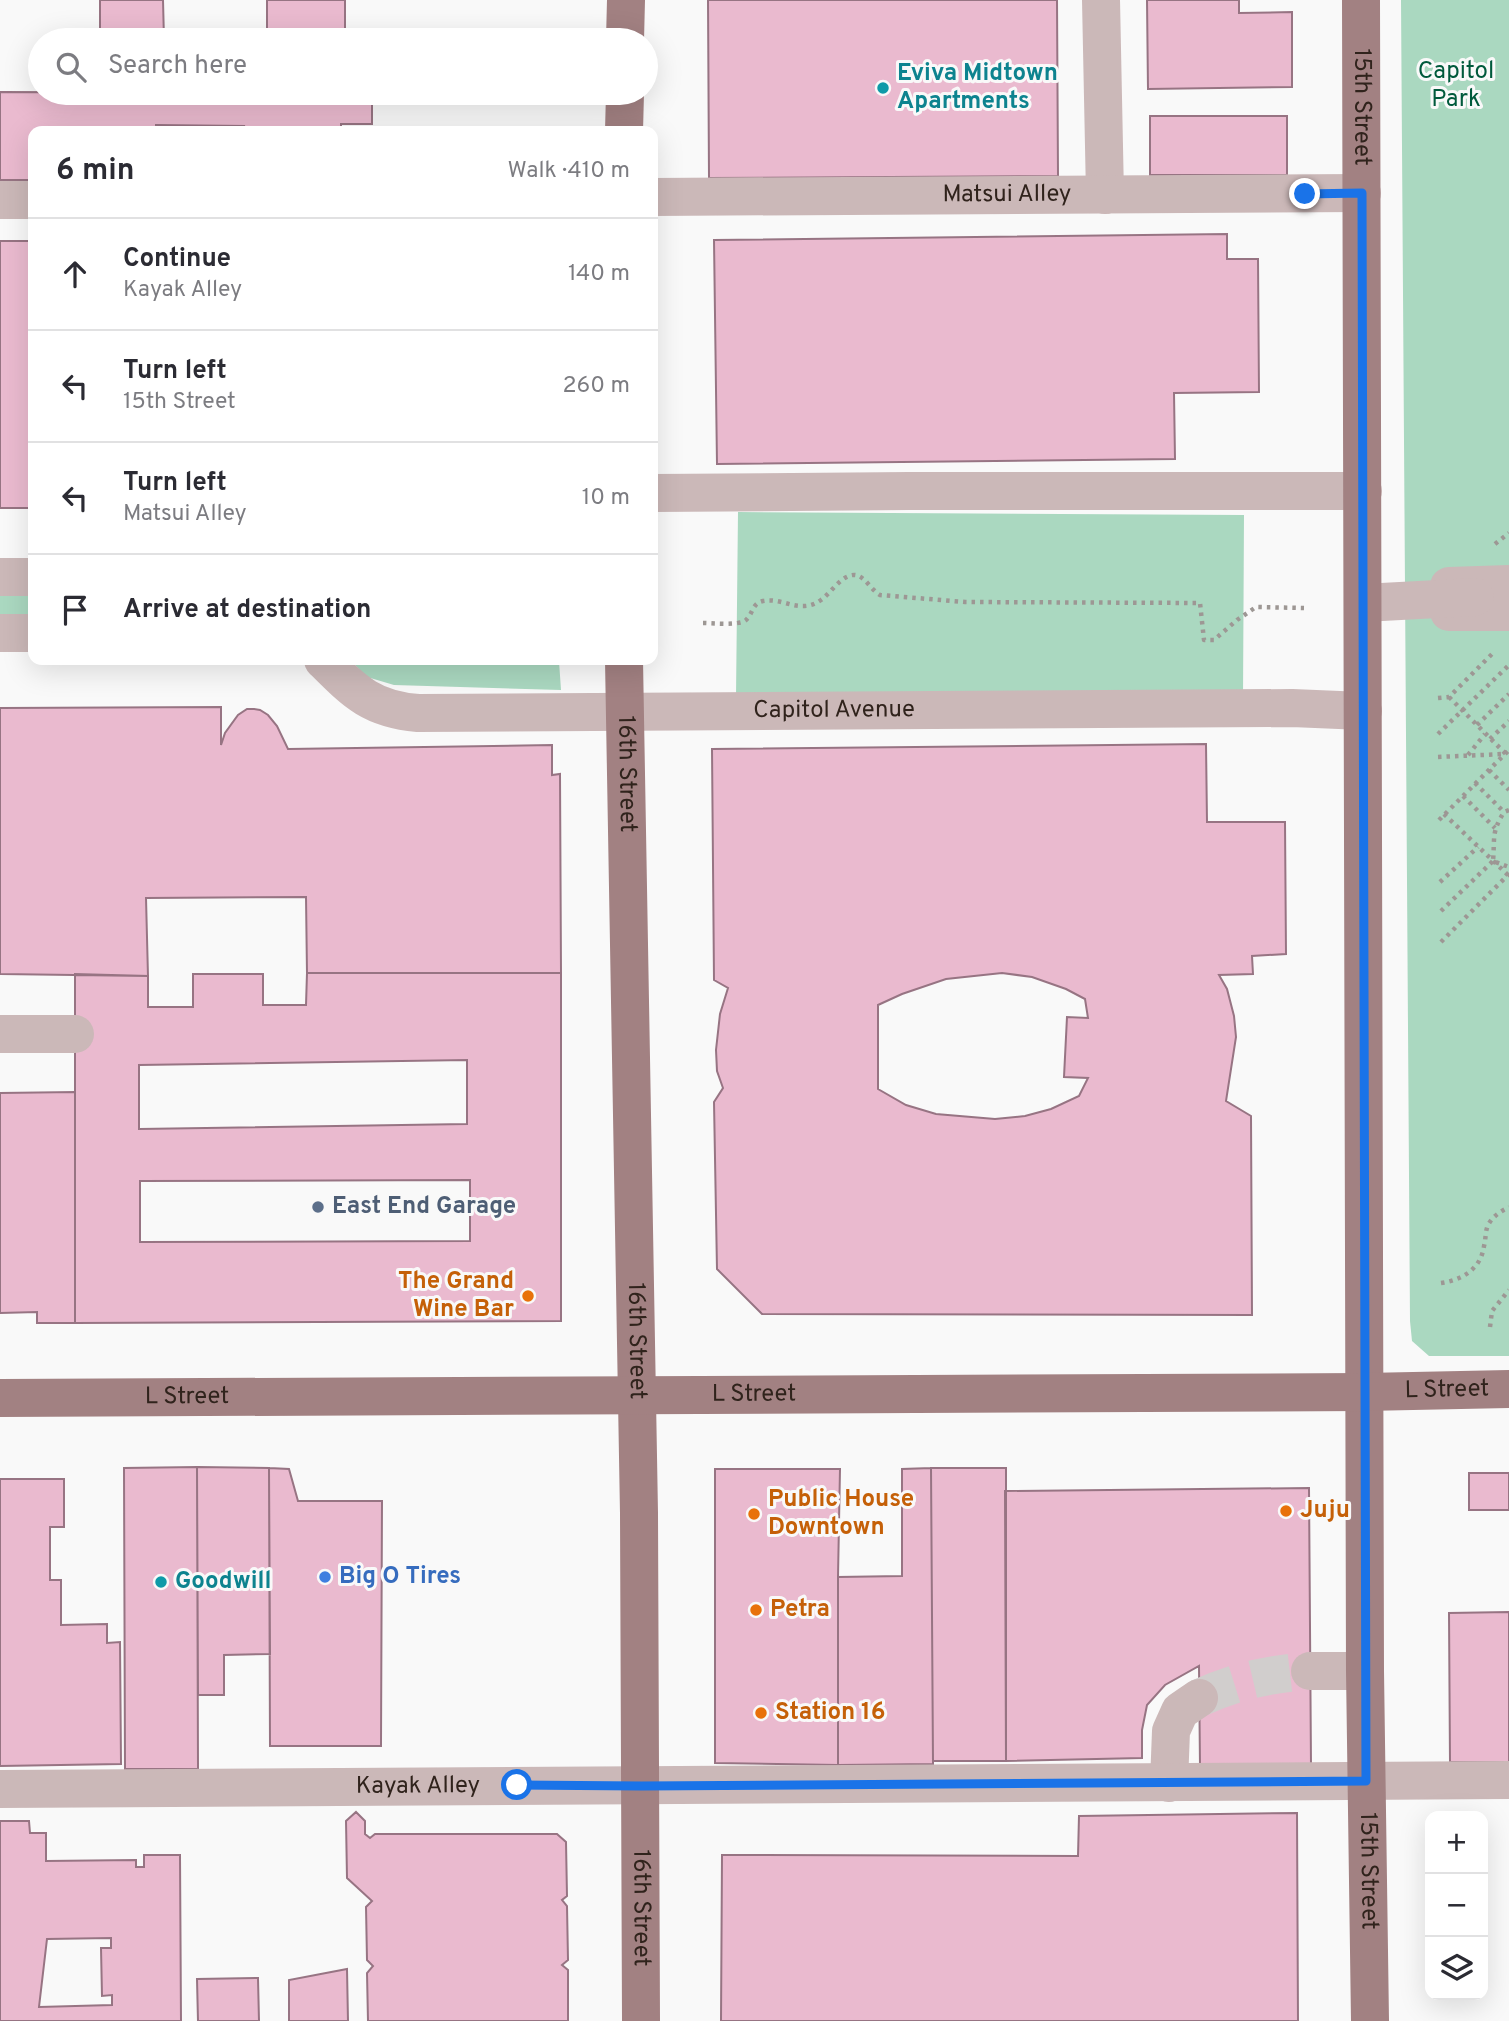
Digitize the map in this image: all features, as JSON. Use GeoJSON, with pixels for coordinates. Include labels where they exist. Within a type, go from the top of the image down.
{"type":"FeatureCollection","features":[{"type":"Feature","properties":{"kind":"main road"},"geometry":{"type":"LineString","coordinates":[[625,28],[626,0]]}},
{"type":"Feature","properties":{"kind":"main road","name":"15th Street"},"geometry":{"type":"LineString","coordinates":[[1361,0],[1365,1671],[1370,2021]]}},
{"type":"Feature","properties":{"kind":"main road"},"geometry":{"type":"LineString","coordinates":[[624,126],[625,105]]}},
{"type":"Feature","properties":{"kind":"main road","name":"16th Street"},"geometry":{"type":"LineString","coordinates":[[624,665],[637,1394],[641,2021]]}},
{"type":"Feature","properties":{"kind":"main road","name":"L Street"},"geometry":{"type":"LineString","coordinates":[[0,1398],[1365,1392],[1509,1389]]}},
{"type":"Feature","properties":{"kind":"street"},"geometry":{"type":"LineString","coordinates":[[1101,0],[1105,195]]}},
{"type":"Feature","properties":{"kind":"street","name":"Matsui Alley"},"geometry":{"type":"LineString","coordinates":[[658,197],[1362,193]]}},
{"type":"Feature","properties":{"kind":"street"},"geometry":{"type":"LineString","coordinates":[[0,201],[28,200]]}},
{"type":"Feature","properties":{"kind":"street"},"geometry":{"type":"LineString","coordinates":[[658,493],[1363,492]]}},
{"type":"Feature","properties":{"kind":"street"},"geometry":{"type":"LineString","coordinates":[[0,577],[28,577]]}},
{"type":"Feature","properties":{"kind":"street"},"geometry":{"type":"LineString","coordinates":[[1509,584],[1449,586],[1444,598],[1449,612],[1509,612]]}},
{"type":"Feature","properties":{"kind":"street"},"geometry":{"type":"LineString","coordinates":[[1363,603],[1509,596]]}},
{"type":"Feature","properties":{"kind":"street"},"geometry":{"type":"LineString","coordinates":[[0,633],[28,633]]}},
{"type":"Feature","properties":{"kind":"street","name":"Capitol Avenue"},"geometry":{"type":"LineString","coordinates":[[328,665],[360,695],[377,705],[418,713],[1292,708],[1363,711]]}},
{"type":"Feature","properties":{"kind":"street"},"geometry":{"type":"LineString","coordinates":[[0,1034],[75,1034]]}},
{"type":"Feature","properties":{"kind":"street"},"geometry":{"type":"LineString","coordinates":[[1310,1671],[1365,1671]]}},
{"type":"Feature","properties":{"kind":"street"},"geometry":{"type":"LineString","coordinates":[[1169,1783],[1171,1731],[1180,1711],[1199,1698]]}},
{"type":"Feature","properties":{"kind":"street","name":"Kayak Alley"},"geometry":{"type":"LineString","coordinates":[[0,1789],[1509,1780]]}},
{"type":"Feature","properties":{"kind":"path"},"geometry":{"type":"LineString","coordinates":[[703,623],[740,623],[746,620],[754,606],[761,601],[808,606],[819,601],[846,577],[854,575],[862,577],[872,591],[880,595],[965,602],[1200,603],[1204,640],[1214,640],[1256,607],[1304,608]]}},
{"type":"Feature","properties":{"kind":"path"},"geometry":{"type":"LineString","coordinates":[[1438,698],[1449,698],[1496,651]]}},
{"type":"Feature","properties":{"kind":"path"},"geometry":{"type":"LineString","coordinates":[[1438,734],[1509,665]]}},
{"type":"Feature","properties":{"kind":"path"},"geometry":{"type":"LineString","coordinates":[[1477,725],[1509,694]]}},
{"type":"Feature","properties":{"kind":"path"},"geometry":{"type":"LineString","coordinates":[[1449,698],[1508,754]]}},
{"type":"Feature","properties":{"kind":"path"},"geometry":{"type":"LineString","coordinates":[[1490,739],[1509,721]]}},
{"type":"Feature","properties":{"kind":"path"},"geometry":{"type":"LineString","coordinates":[[1468,756],[1485,734]]}},
{"type":"Feature","properties":{"kind":"path"},"geometry":{"type":"LineString","coordinates":[[1438,757],[1508,754]]}},
{"type":"Feature","properties":{"kind":"path"},"geometry":{"type":"LineString","coordinates":[[1439,820],[1508,754]]}},
{"type":"Feature","properties":{"kind":"path"},"geometry":{"type":"LineString","coordinates":[[1489,770],[1509,790]]}},
{"type":"Feature","properties":{"kind":"path"},"geometry":{"type":"LineString","coordinates":[[1441,911],[1493,861],[1493,835],[1507,811],[1475,783]]}},
{"type":"Feature","properties":{"kind":"path"},"geometry":{"type":"LineString","coordinates":[[1463,796],[1495,828]]}},
{"type":"Feature","properties":{"kind":"path"},"geometry":{"type":"LineString","coordinates":[[1441,942],[1509,875],[1444,814]]}},
{"type":"Feature","properties":{"kind":"path"},"geometry":{"type":"LineString","coordinates":[[1440,882],[1478,847]]}},
{"type":"Feature","properties":{"kind":"path"},"geometry":{"type":"LineString","coordinates":[[1493,861],[1509,867]]}},
{"type":"Feature","properties":{"kind":"path"},"geometry":{"type":"LineString","coordinates":[[1441,1283],[1470,1272],[1480,1261],[1489,1223],[1509,1207]]}},
{"type":"Feature","properties":{"kind":"path"},"geometry":{"type":"LineString","coordinates":[[1490,1327],[1492,1311],[1509,1290]]}},
{"type":"Feature","properties":{"kind":"green space","name":"Capitol Park"},"geometry":{"type":"Polygon","coordinates":[[[1401,0],[1509,0],[1509,1356],[1429,1356],[1412,1341],[1410,1321],[1401,0]]]}},
{"type":"Feature","properties":{"kind":"green space"},"geometry":{"type":"Polygon","coordinates":[[[738,512],[1244,515],[1243,698],[736,696],[738,512]]]}},
{"type":"Feature","properties":{"kind":"green space"},"geometry":{"type":"Polygon","coordinates":[[[0,591],[28,591],[28,619],[0,619],[0,591]]]}},
{"type":"Feature","properties":{"kind":"green space"},"geometry":{"type":"Polygon","coordinates":[[[355,665],[559,665],[561,690],[394,685],[367,677],[355,665]]]}},
{"type":"Feature","properties":{"kind":"building"},"geometry":{"type":"Polygon","coordinates":[[[100,0],[163,0],[164,28],[100,28],[100,0]]]}},
{"type":"Feature","properties":{"kind":"building"},"geometry":{"type":"Polygon","coordinates":[[[267,0],[345,0],[345,28],[267,28],[267,0]]]}},
{"type":"Feature","properties":{"kind":"building","name":"Eviva Midtown Apartments"},"geometry":{"type":"Polygon","coordinates":[[[708,0],[1057,0],[1058,176],[709,178],[708,0]]]}},
{"type":"Feature","properties":{"kind":"building"},"geometry":{"type":"Polygon","coordinates":[[[1147,0],[1239,0],[1239,13],[1292,12],[1292,87],[1148,89],[1147,0]]]}},
{"type":"Feature","properties":{"kind":"building"},"geometry":{"type":"Polygon","coordinates":[[[0,92],[28,92],[28,105],[372,105],[372,124],[341,126],[28,126],[28,180],[0,180],[0,92]]]}},
{"type":"Feature","properties":{"kind":"building"},"geometry":{"type":"Polygon","coordinates":[[[1150,116],[1287,116],[1287,175],[1150,175],[1150,116]]]}},
{"type":"Feature","properties":{"kind":"building"},"geometry":{"type":"Polygon","coordinates":[[[1227,234],[1227,259],[1258,259],[1259,392],[1174,393],[1175,459],[717,464],[714,240],[1227,234]]]}},
{"type":"Feature","properties":{"kind":"building"},"geometry":{"type":"Polygon","coordinates":[[[0,241],[28,241],[28,508],[0,508],[0,241]]]}},
{"type":"Feature","properties":{"kind":"building"},"geometry":{"type":"Polygon","coordinates":[[[221,707],[221,745],[225,733],[238,715],[247,709],[254,709],[268,715],[277,726],[288,749],[552,745],[552,775],[560,774],[561,973],[307,973],[306,897],[146,898],[148,976],[0,974],[0,708],[221,707]]]}},
{"type":"Feature","properties":{"kind":"building"},"geometry":{"type":"Polygon","coordinates":[[[1206,744],[1207,822],[1285,822],[1286,954],[1252,956],[1253,974],[1219,975],[1227,989],[1236,1037],[1226,1101],[1251,1116],[1252,1315],[762,1314],[717,1269],[714,1102],[723,1088],[717,1071],[716,1050],[720,1014],[728,988],[714,980],[712,749],[1206,744]],[[1002,973],[946,979],[878,1005],[878,1089],[906,1105],[936,1114],[995,1119],[1025,1116],[1051,1109],[1079,1096],[1088,1078],[1064,1077],[1067,1017],[1088,1018],[1085,999],[1032,977],[1002,973]]]}},
{"type":"Feature","properties":{"kind":"building","name":"East End Garage"},"geometry":{"type":"Polygon","coordinates":[[[307,973],[561,973],[561,1321],[75,1323],[75,974],[148,976],[148,1007],[193,1007],[193,974],[263,974],[263,1005],[306,1005],[307,973]]]}},
{"type":"Feature","properties":{"kind":"building"},"geometry":{"type":"Polygon","coordinates":[[[467,1060],[467,1124],[139,1129],[139,1065],[467,1060]]]}},
{"type":"Feature","properties":{"kind":"building"},"geometry":{"type":"Polygon","coordinates":[[[75,1092],[75,1323],[37,1323],[37,1312],[0,1313],[0,1093],[75,1092]]]}},
{"type":"Feature","properties":{"kind":"building"},"geometry":{"type":"Polygon","coordinates":[[[470,1180],[470,1241],[140,1242],[140,1181],[470,1180]]]}},
{"type":"Feature","properties":{"kind":"building","name":"Goodwill"},"geometry":{"type":"Polygon","coordinates":[[[197,1467],[198,1769],[125,1769],[124,1468],[197,1467]]]}},
{"type":"Feature","properties":{"kind":"building"},"geometry":{"type":"Polygon","coordinates":[[[197,1467],[269,1468],[270,1654],[224,1655],[224,1695],[198,1695],[197,1467]]]}},
{"type":"Feature","properties":{"kind":"building","name":"Big O Tires"},"geometry":{"type":"Polygon","coordinates":[[[269,1468],[289,1469],[298,1501],[382,1501],[381,1746],[270,1746],[269,1468]]]}},
{"type":"Feature","properties":{"kind":"building"},"geometry":{"type":"Polygon","coordinates":[[[931,1468],[933,1764],[838,1765],[838,1577],[902,1576],[902,1469],[931,1468]]]}},
{"type":"Feature","properties":{"kind":"building"},"geometry":{"type":"Polygon","coordinates":[[[931,1468],[1006,1468],[1006,1761],[933,1761],[931,1468]]]}},
{"type":"Feature","properties":{"kind":"building"},"geometry":{"type":"Polygon","coordinates":[[[715,1469],[840,1469],[838,1765],[715,1763],[715,1469]]]}},
{"type":"Feature","properties":{"kind":"building"},"geometry":{"type":"Polygon","coordinates":[[[1469,1473],[1509,1473],[1509,1510],[1469,1510],[1469,1473]]]}},
{"type":"Feature","properties":{"kind":"building"},"geometry":{"type":"Polygon","coordinates":[[[0,1479],[64,1479],[64,1527],[50,1527],[50,1580],[61,1580],[61,1625],[107,1624],[107,1643],[120,1642],[121,1764],[0,1766],[0,1479]]]}},
{"type":"Feature","properties":{"kind":"building"},"geometry":{"type":"Polygon","coordinates":[[[1309,1488],[1311,1765],[1200,1766],[1199,1666],[1165,1685],[1147,1705],[1142,1730],[1142,1758],[1006,1761],[1005,1491],[1309,1488]]]}},
{"type":"Feature","properties":{"kind":"building"},"geometry":{"type":"Polygon","coordinates":[[[1509,1612],[1509,1762],[1450,1762],[1449,1613],[1509,1612]]]}},
{"type":"Feature","properties":{"kind":"building"},"geometry":{"type":"Polygon","coordinates":[[[356,1812],[365,1821],[365,1834],[370,1838],[375,1834],[557,1834],[566,1842],[567,1896],[562,1900],[567,1906],[568,1960],[562,1965],[568,1970],[568,2021],[368,2021],[367,1973],[373,1966],[367,1960],[366,1907],[372,1901],[347,1878],[346,1821],[356,1812]]]}},
{"type":"Feature","properties":{"kind":"building"},"geometry":{"type":"Polygon","coordinates":[[[1297,1813],[1298,2021],[721,2021],[722,1855],[1078,1856],[1079,1816],[1297,1813]]]}},
{"type":"Feature","properties":{"kind":"building"},"geometry":{"type":"Polygon","coordinates":[[[0,1821],[29,1821],[30,1833],[46,1833],[46,1861],[136,1860],[136,1867],[144,1867],[144,1855],[180,1855],[181,2021],[0,2021],[0,1821]],[[111,1938],[47,1939],[39,2007],[112,2005],[112,1995],[102,1996],[101,1948],[111,1948],[111,1938]]]}},
{"type":"Feature","properties":{"kind":"building"},"geometry":{"type":"Polygon","coordinates":[[[347,1969],[348,2021],[289,2021],[289,1980],[347,1969]]]}},
{"type":"Feature","properties":{"kind":"building"},"geometry":{"type":"Polygon","coordinates":[[[258,1978],[259,2021],[198,2021],[197,1979],[258,1978]]]}},
{"type":"Feature","properties":{"kind":"tunnel"},"geometry":{"type":"LineString","coordinates":[[1199,1698],[1253,1679],[1310,1671]]}},
{"type":"Feature","properties":{"kind":"place","name":"Eviva Midtown Apartments"},"geometry":{"type":"Point","coordinates":[883,88]}},
{"type":"Feature","properties":{"kind":"place","name":"East End Garage"},"geometry":{"type":"Point","coordinates":[318,1207]}},
{"type":"Feature","properties":{"kind":"place","name":"The Grand Wine Bar"},"geometry":{"type":"Point","coordinates":[528,1296]}},
{"type":"Feature","properties":{"kind":"place","name":"Juju"},"geometry":{"type":"Point","coordinates":[1286,1511]}},
{"type":"Feature","properties":{"kind":"place","name":"Public House Downtown"},"geometry":{"type":"Point","coordinates":[754,1514]}},
{"type":"Feature","properties":{"kind":"place","name":"Big O Tires"},"geometry":{"type":"Point","coordinates":[325,1577]}},
{"type":"Feature","properties":{"kind":"place","name":"Goodwill"},"geometry":{"type":"Point","coordinates":[161,1582]}},
{"type":"Feature","properties":{"kind":"place","name":"Petra"},"geometry":{"type":"Point","coordinates":[756,1610]}},
{"type":"Feature","properties":{"kind":"place","name":"Station 16"},"geometry":{"type":"Point","coordinates":[761,1713]}},
{"type":"Feature","properties":{"kind":"route"},"geometry":{"type":"LineString","coordinates":[[517,1785],[1366,1781],[1362,193],[1305,194]]}}]}
